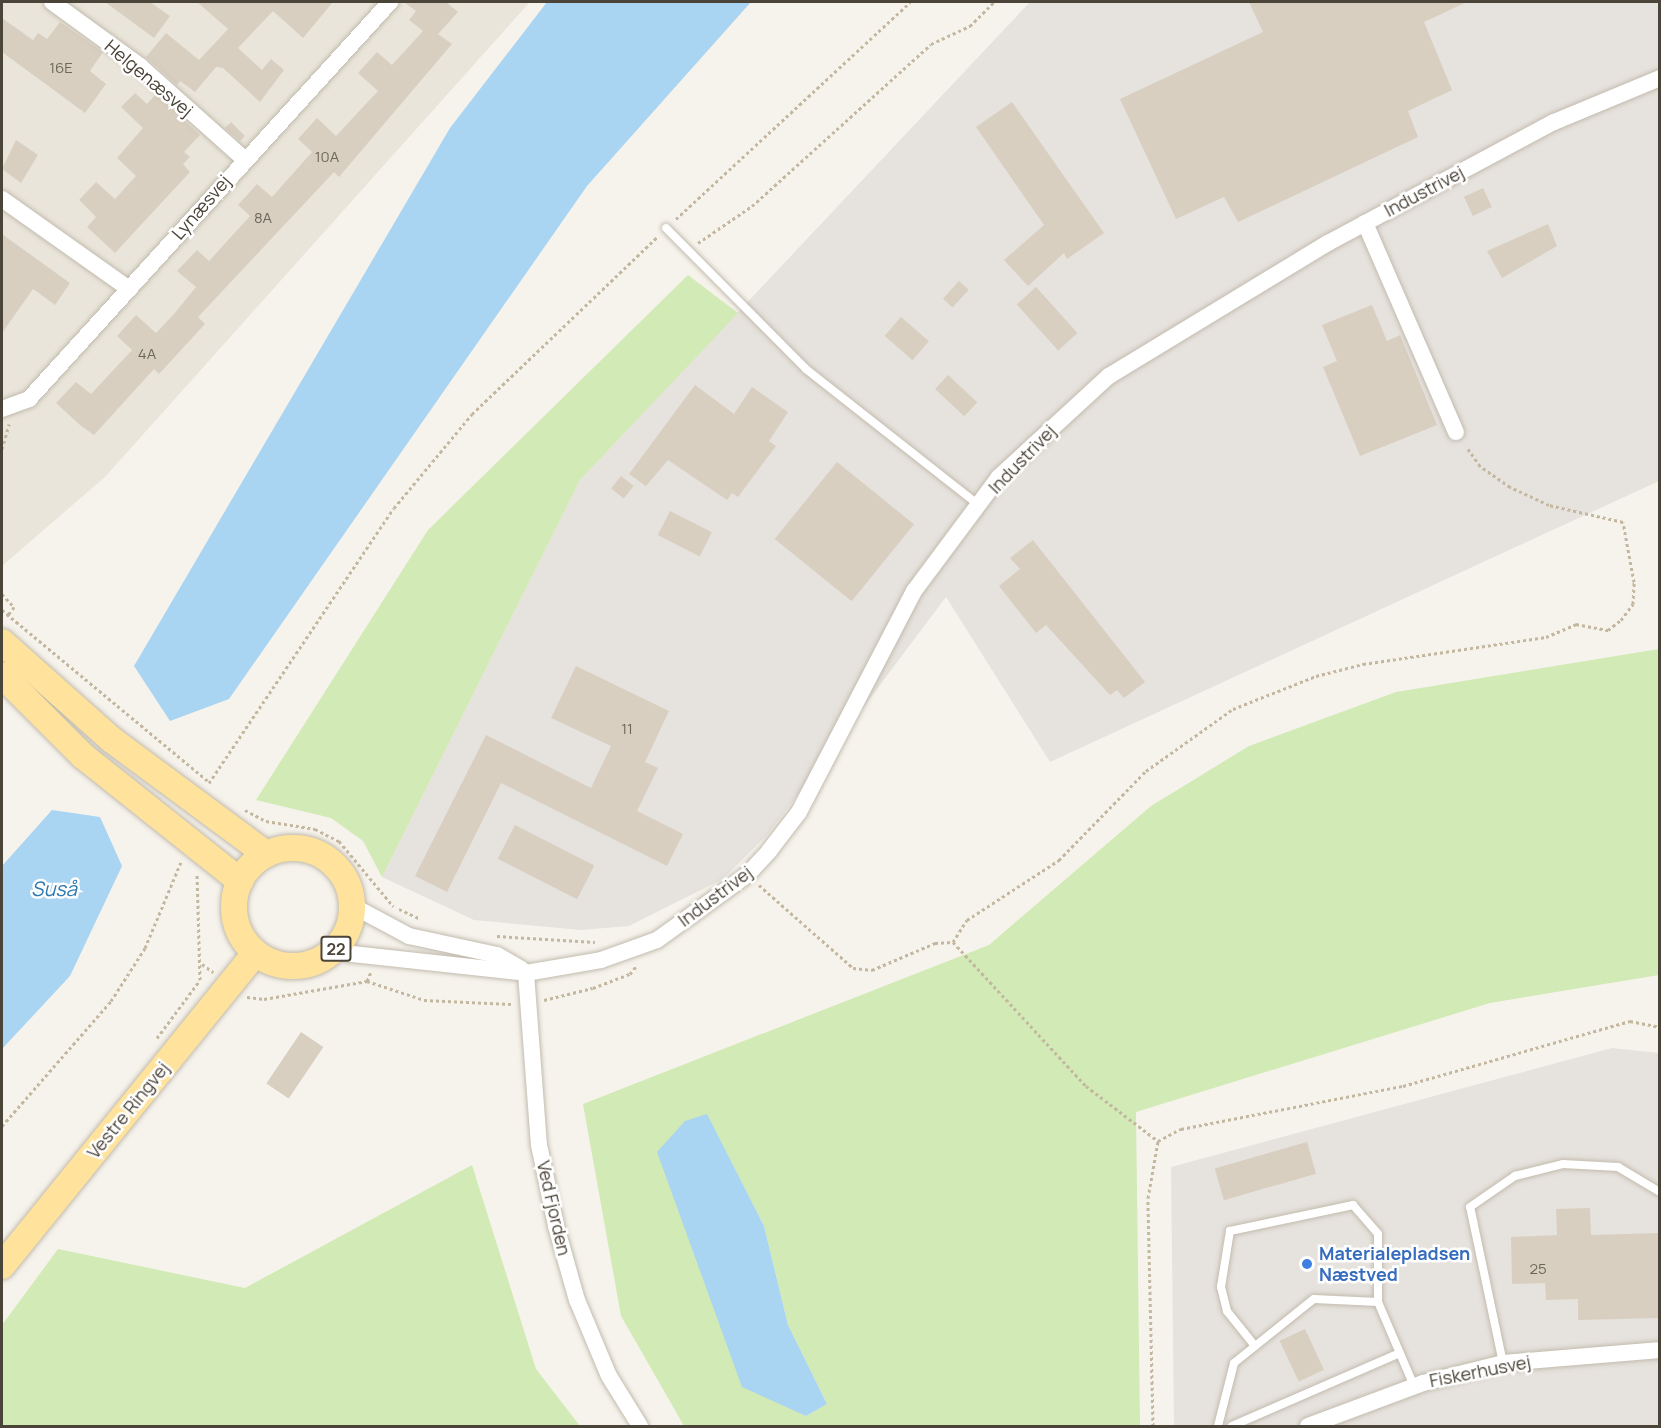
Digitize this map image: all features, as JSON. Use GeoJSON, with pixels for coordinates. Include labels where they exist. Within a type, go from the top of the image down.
{"type":"FeatureCollection","features":[{"type":"Feature","properties":{"kind":"main road"},"geometry":{"type":"LineString","coordinates":[[2,642],[112,740],[230,831],[266,854]]}},
{"type":"Feature","properties":{"kind":"main road"},"geometry":{"type":"LineString","coordinates":[[2,675],[83,756],[240,881]]}},
{"type":"Feature","properties":{"kind":"main road"},"geometry":{"type":"LineString","coordinates":[[255,954],[234,912],[240,881],[266,854],[305,849],[324,856],[344,877],[353,906]]}},
{"type":"Feature","properties":{"kind":"main road","name":"22"},"geometry":{"type":"LineString","coordinates":[[255,954],[286,967],[320,961],[333,952],[351,923],[353,906]]}},
{"type":"Feature","properties":{"kind":"main road","name":"Vestre Ringvej"},"geometry":{"type":"LineString","coordinates":[[2,1266],[255,954]]}},
{"type":"Feature","properties":{"kind":"street","name":"Helgenæsvej"},"geometry":{"type":"LineString","coordinates":[[52,2],[140,66],[243,158]]}},
{"type":"Feature","properties":{"kind":"street","name":"Lynæsvej"},"geometry":{"type":"LineString","coordinates":[[6,409],[29,399],[243,158],[390,2]]}},
{"type":"Feature","properties":{"kind":"street","name":"Industrivej"},"geometry":{"type":"LineString","coordinates":[[333,952],[526,973],[601,960],[657,940],[747,875],[799,812],[914,591],[999,477],[1109,375],[1365,223],[1554,122],[1659,78]]}},
{"type":"Feature","properties":{"kind":"street"},"geometry":{"type":"LineString","coordinates":[[2,199],[129,289]]}},
{"type":"Feature","properties":{"kind":"street"},"geometry":{"type":"LineString","coordinates":[[1365,223],[1456,432]]}},
{"type":"Feature","properties":{"kind":"street"},"geometry":{"type":"LineString","coordinates":[[353,906],[409,936],[496,955],[526,973]]}},
{"type":"Feature","properties":{"kind":"street","name":"Ved Fjorden"},"geometry":{"type":"LineString","coordinates":[[526,973],[539,1145],[556,1226],[581,1311],[609,1376],[640,1426]]}},
{"type":"Feature","properties":{"kind":"street","name":"Fiskerhusvej"},"geometry":{"type":"LineString","coordinates":[[1308,1426],[1414,1386],[1503,1363],[1659,1350]]}},
{"type":"Feature","properties":{"kind":"lane"},"geometry":{"type":"LineString","coordinates":[[666,228],[685,250],[770,327],[806,369],[979,505]]}},
{"type":"Feature","properties":{"kind":"lane"},"geometry":{"type":"LineString","coordinates":[[1503,1363],[1470,1207],[1515,1176],[1563,1164],[1618,1167],[1659,1192]]}},
{"type":"Feature","properties":{"kind":"lane"},"geometry":{"type":"LineString","coordinates":[[1255,1346],[1227,1311],[1221,1287],[1230,1231],[1353,1205],[1378,1234],[1378,1302],[1414,1386]]}},
{"type":"Feature","properties":{"kind":"lane"},"geometry":{"type":"LineString","coordinates":[[1218,1426],[1234,1363],[1314,1299],[1378,1302]]}},
{"type":"Feature","properties":{"kind":"lane"},"geometry":{"type":"LineString","coordinates":[[1232,1426],[1400,1353]]}},
{"type":"Feature","properties":{"kind":"path"},"geometry":{"type":"LineString","coordinates":[[209,783],[394,508],[472,414],[666,228],[910,2]]}},
{"type":"Feature","properties":{"kind":"path"},"geometry":{"type":"LineString","coordinates":[[685,250],[724,229],[931,44],[970,26],[994,2]]}},
{"type":"Feature","properties":{"kind":"path"},"geometry":{"type":"LineString","coordinates":[[2,449],[6,409]]}},
{"type":"Feature","properties":{"kind":"path"},"geometry":{"type":"LineString","coordinates":[[953,942],[967,920],[1059,860],[1146,771],[1233,709],[1316,675],[1363,664],[1546,637],[1576,624],[1608,630],[1621,620],[1633,604],[1634,582],[1623,522],[1549,505],[1510,487],[1480,466],[1456,432]]}},
{"type":"Feature","properties":{"kind":"path"},"geometry":{"type":"LineString","coordinates":[[2,594],[14,607],[8,615]]}},
{"type":"Feature","properties":{"kind":"path"},"geometry":{"type":"LineString","coordinates":[[230,831],[247,811]]}},
{"type":"Feature","properties":{"kind":"path"},"geometry":{"type":"LineString","coordinates":[[150,1046],[200,980],[195,893],[197,873],[208,857]]}},
{"type":"Feature","properties":{"kind":"path"},"geometry":{"type":"LineString","coordinates":[[2,1126],[111,1001],[145,948],[182,860]]}},
{"type":"Feature","properties":{"kind":"path"},"geometry":{"type":"LineString","coordinates":[[776,900],[854,968],[872,970],[935,942],[953,942],[1086,1086],[1158,1141]]}},
{"type":"Feature","properties":{"kind":"path"},"geometry":{"type":"LineString","coordinates":[[395,908],[429,923]]}},
{"type":"Feature","properties":{"kind":"path"},"geometry":{"type":"LineString","coordinates":[[490,935],[602,942]]}},
{"type":"Feature","properties":{"kind":"path"},"geometry":{"type":"LineString","coordinates":[[1158,1141],[1181,1130],[1403,1086],[1630,1021],[1659,1027]]}},
{"type":"Feature","properties":{"kind":"path"},"geometry":{"type":"LineString","coordinates":[[1153,1426],[1148,1198],[1158,1141]]}},
{"type":"Feature","properties":{"kind":"shaded area"},"geometry":{"type":"Polygon","coordinates":[[[2,2],[530,2],[105,477],[2,566],[2,2]]]}},
{"type":"Feature","properties":{"kind":"shaded area"},"geometry":{"type":"Polygon","coordinates":[[[1030,2],[1659,2],[1659,481],[1050,762],[946,597],[768,834],[723,879],[629,926],[581,930],[474,920],[382,877],[580,480],[1030,2]]]}},
{"type":"Feature","properties":{"kind":"shaded area"},"geometry":{"type":"Polygon","coordinates":[[[1612,1048],[1659,1053],[1659,1426],[1174,1426],[1171,1167],[1612,1048]]]}},
{"type":"Feature","properties":{"kind":"green space"},"geometry":{"type":"Polygon","coordinates":[[[688,275],[738,313],[580,480],[382,877],[363,841],[331,818],[256,800],[428,530],[688,275]]]}},
{"type":"Feature","properties":{"kind":"green space"},"geometry":{"type":"Polygon","coordinates":[[[1659,649],[1659,975],[1490,1003],[1136,1112],[1140,1426],[684,1426],[621,1316],[583,1104],[989,945],[1151,806],[1249,746],[1396,692],[1659,649]],[[707,1115],[806,1416],[827,1404],[788,1325],[764,1226],[707,1115]]]}},
{"type":"Feature","properties":{"kind":"green space"},"geometry":{"type":"Polygon","coordinates":[[[472,1165],[536,1369],[580,1426],[2,1426],[2,1325],[58,1249],[245,1288],[472,1165]]]}},
{"type":"Feature","properties":{"kind":"water"},"geometry":{"type":"Polygon","coordinates":[[[547,2],[751,2],[587,186],[229,699],[170,721],[134,666],[450,128],[547,2]]]}},
{"type":"Feature","properties":{"kind":"water","name":"Suså"},"geometry":{"type":"Polygon","coordinates":[[[52,810],[100,817],[122,866],[70,976],[2,1049],[2,866],[52,810]]]}},
{"type":"Feature","properties":{"kind":"water"},"geometry":{"type":"Polygon","coordinates":[[[707,1114],[764,1226],[788,1325],[827,1404],[806,1416],[742,1387],[657,1152],[685,1121],[707,1114]]]}},
{"type":"Feature","properties":{"kind":"building"},"geometry":{"type":"Polygon","coordinates":[[[105,2],[150,2],[170,16],[154,38],[105,2]]]}},
{"type":"Feature","properties":{"kind":"building"},"geometry":{"type":"Polygon","coordinates":[[[197,2],[333,2],[303,38],[273,11],[238,48],[262,70],[271,59],[284,70],[260,102],[223,68],[216,67],[195,92],[180,81],[177,85],[146,57],[166,33],[199,60],[228,29],[197,2]]]}},
{"type":"Feature","properties":{"kind":"building"},"geometry":{"type":"Polygon","coordinates":[[[404,2],[446,2],[458,12],[438,34],[452,44],[339,177],[334,172],[198,317],[205,324],[159,374],[154,369],[94,435],[80,425],[56,403],[76,382],[91,394],[132,350],[117,336],[136,315],[156,333],[174,314],[196,287],[177,271],[197,250],[209,261],[250,216],[238,205],[257,184],[272,197],[312,152],[298,139],[317,118],[336,136],[378,91],[358,73],[377,52],[392,65],[423,31],[409,20],[416,11],[404,2]]]}},
{"type":"Feature","properties":{"kind":"building"},"geometry":{"type":"Polygon","coordinates":[[[1249,2],[1467,2],[1424,22],[1452,90],[1408,111],[1418,137],[1238,222],[1224,197],[1176,219],[1120,99],[1263,32],[1249,2]]]}},
{"type":"Feature","properties":{"kind":"building"},"geometry":{"type":"Polygon","coordinates":[[[2,18],[33,40],[38,33],[47,39],[60,22],[103,52],[90,71],[106,84],[85,113],[2,52],[2,18]]]}},
{"type":"Feature","properties":{"kind":"building"},"geometry":{"type":"Polygon","coordinates":[[[135,93],[147,104],[156,94],[200,135],[184,152],[190,157],[183,164],[190,172],[115,253],[87,227],[96,217],[79,200],[96,182],[115,199],[136,176],[117,158],[143,128],[121,107],[135,93]]]}},
{"type":"Feature","properties":{"kind":"building"},"geometry":{"type":"Polygon","coordinates":[[[1012,102],[1104,233],[1067,259],[1064,253],[1028,286],[1004,260],[1044,225],[976,127],[1012,102]]]}},
{"type":"Feature","properties":{"kind":"building"},"geometry":{"type":"Polygon","coordinates":[[[231,122],[245,136],[240,141],[225,128],[231,122]]]}},
{"type":"Feature","properties":{"kind":"building"},"geometry":{"type":"Polygon","coordinates":[[[16,140],[38,155],[21,183],[2,169],[16,140]]]}},
{"type":"Feature","properties":{"kind":"building"},"geometry":{"type":"Polygon","coordinates":[[[1483,188],[1492,207],[1473,216],[1464,197],[1483,188]]]}},
{"type":"Feature","properties":{"kind":"building"},"geometry":{"type":"Polygon","coordinates":[[[1548,224],[1557,246],[1502,278],[1487,251],[1548,224]]]}},
{"type":"Feature","properties":{"kind":"building"},"geometry":{"type":"Polygon","coordinates":[[[2,234],[70,283],[55,305],[33,289],[2,333],[2,234]]]}},
{"type":"Feature","properties":{"kind":"building"},"geometry":{"type":"Polygon","coordinates":[[[959,281],[969,290],[953,308],[943,299],[959,281]]]}},
{"type":"Feature","properties":{"kind":"building"},"geometry":{"type":"Polygon","coordinates":[[[1036,287],[1077,333],[1058,350],[1017,304],[1036,287]]]}},
{"type":"Feature","properties":{"kind":"building"},"geometry":{"type":"Polygon","coordinates":[[[1372,305],[1387,341],[1400,335],[1437,425],[1360,456],[1323,367],[1337,361],[1322,325],[1372,305]]]}},
{"type":"Feature","properties":{"kind":"building"},"geometry":{"type":"Polygon","coordinates":[[[901,317],[929,341],[913,360],[885,336],[901,317]]]}},
{"type":"Feature","properties":{"kind":"building"},"geometry":{"type":"Polygon","coordinates":[[[948,375],[977,402],[964,416],[935,389],[948,375]]]}},
{"type":"Feature","properties":{"kind":"building"},"geometry":{"type":"Polygon","coordinates":[[[695,385],[734,414],[752,387],[788,412],[769,441],[776,446],[738,497],[732,493],[727,500],[668,460],[646,486],[629,474],[695,385]]]}},
{"type":"Feature","properties":{"kind":"building"},"geometry":{"type":"Polygon","coordinates":[[[837,462],[914,524],[852,601],[775,539],[837,462]]]}},
{"type":"Feature","properties":{"kind":"building"},"geometry":{"type":"Polygon","coordinates":[[[621,476],[634,486],[624,498],[611,489],[621,476]]]}},
{"type":"Feature","properties":{"kind":"building"},"geometry":{"type":"Polygon","coordinates":[[[670,511],[712,532],[700,556],[658,535],[670,511]]]}},
{"type":"Feature","properties":{"kind":"building"},"geometry":{"type":"Polygon","coordinates":[[[1033,540],[1145,682],[1124,698],[1117,690],[1110,695],[1046,625],[1036,633],[999,586],[1020,569],[1010,558],[1033,540]]]}},
{"type":"Feature","properties":{"kind":"building"},"geometry":{"type":"Polygon","coordinates":[[[576,666],[669,711],[645,762],[658,768],[637,811],[683,834],[667,866],[501,783],[447,892],[415,876],[486,735],[591,788],[611,746],[551,718],[576,666]]]}},
{"type":"Feature","properties":{"kind":"building"},"geometry":{"type":"Polygon","coordinates":[[[515,825],[594,865],[577,899],[498,859],[515,825]]]}},
{"type":"Feature","properties":{"kind":"building"},"geometry":{"type":"Polygon","coordinates":[[[301,1032],[323,1047],[289,1098],[266,1083],[301,1032]]]}},
{"type":"Feature","properties":{"kind":"building"},"geometry":{"type":"Polygon","coordinates":[[[1307,1142],[1316,1174],[1224,1200],[1215,1168],[1307,1142]]]}},
{"type":"Feature","properties":{"kind":"building"},"geometry":{"type":"Polygon","coordinates":[[[1590,1208],[1591,1235],[1659,1233],[1659,1318],[1578,1320],[1578,1299],[1546,1300],[1545,1283],[1512,1284],[1511,1237],[1557,1235],[1556,1209],[1590,1208]]]}},
{"type":"Feature","properties":{"kind":"building"},"geometry":{"type":"Polygon","coordinates":[[[1305,1329],[1324,1370],[1299,1382],[1280,1341],[1305,1329]]]}},
{"type":"Feature","properties":{"kind":"place","name":"Materialepladsen Næstved"},"geometry":{"type":"Point","coordinates":[1307,1264]}}]}
